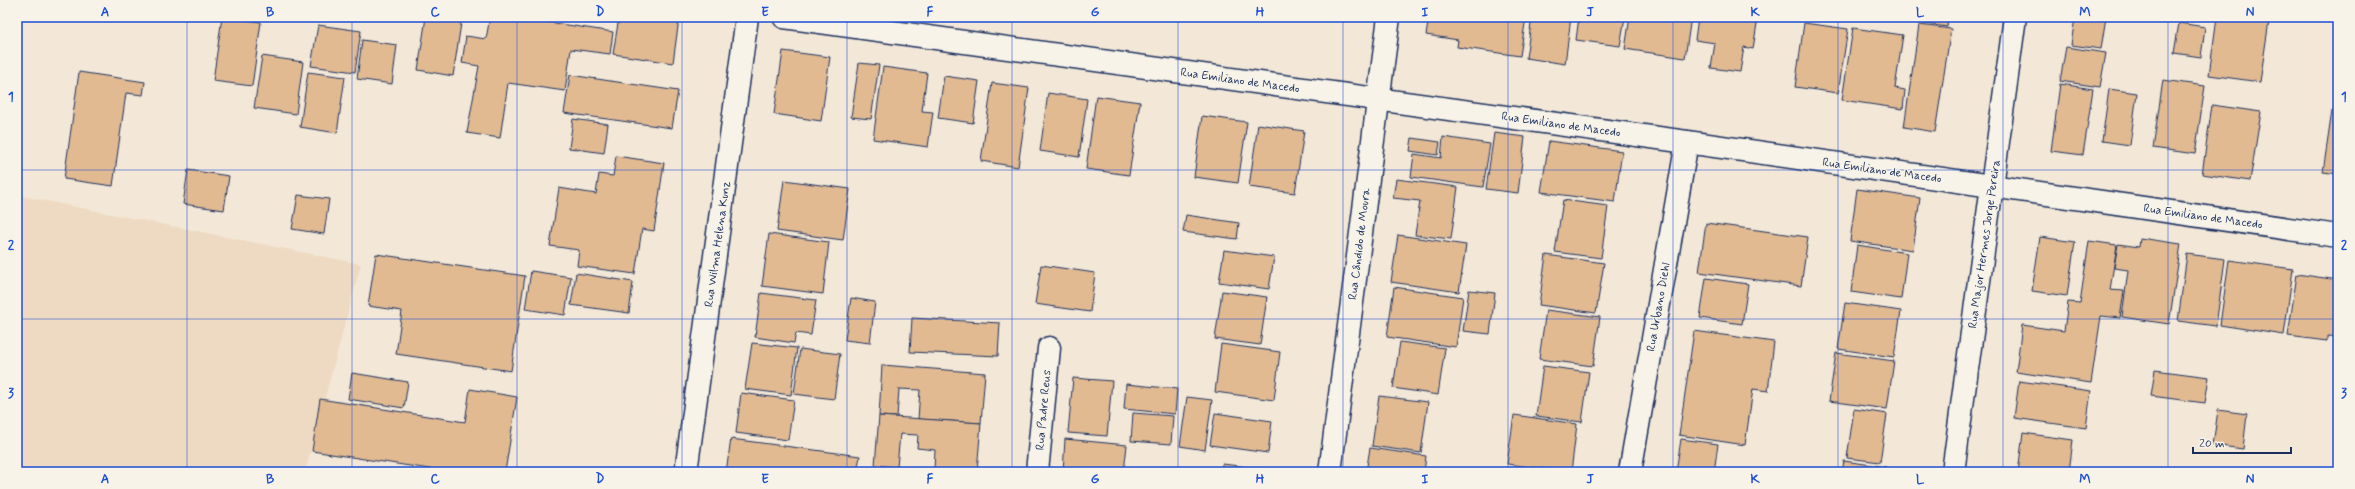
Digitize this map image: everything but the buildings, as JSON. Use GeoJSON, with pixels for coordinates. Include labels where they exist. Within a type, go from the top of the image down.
{"type":"FeatureCollection","features":[{"type":"Feature","properties":{"kind":"street","name":"Rua Wilma Helena Kunz"},"geometry":{"type":"LineString","coordinates":[[686,472],[747,17]]}},
{"type":"Feature","properties":{"kind":"street","name":"Rua Emiliano de Macedo"},"geometry":{"type":"LineString","coordinates":[[784,17],[1687,142],[2338,236]]}},
{"type":"Feature","properties":{"kind":"street","name":"Rua Cândido de Moura"},"geometry":{"type":"LineString","coordinates":[[1330,472],[1377,99],[1389,17]]}},
{"type":"Feature","properties":{"kind":"street","name":"Rua Major Hermes Jorge Pereira"},"geometry":{"type":"LineString","coordinates":[[1953,472],[2015,17]]}},
{"type":"Feature","properties":{"kind":"street","name":"Rua Urbano Diehl"},"geometry":{"type":"LineString","coordinates":[[1630,472],[1687,142]]}},
{"type":"Feature","properties":{"kind":"street","name":"Rua Padre Reus"},"geometry":{"type":"LineString","coordinates":[[1037,472],[1049,348]]}},
{"type":"Feature","properties":{"kind":"shaded area"},"geometry":{"type":"Polygon","coordinates":[[[17,195],[361,264],[305,472],[17,472],[17,195]]]}}]}
